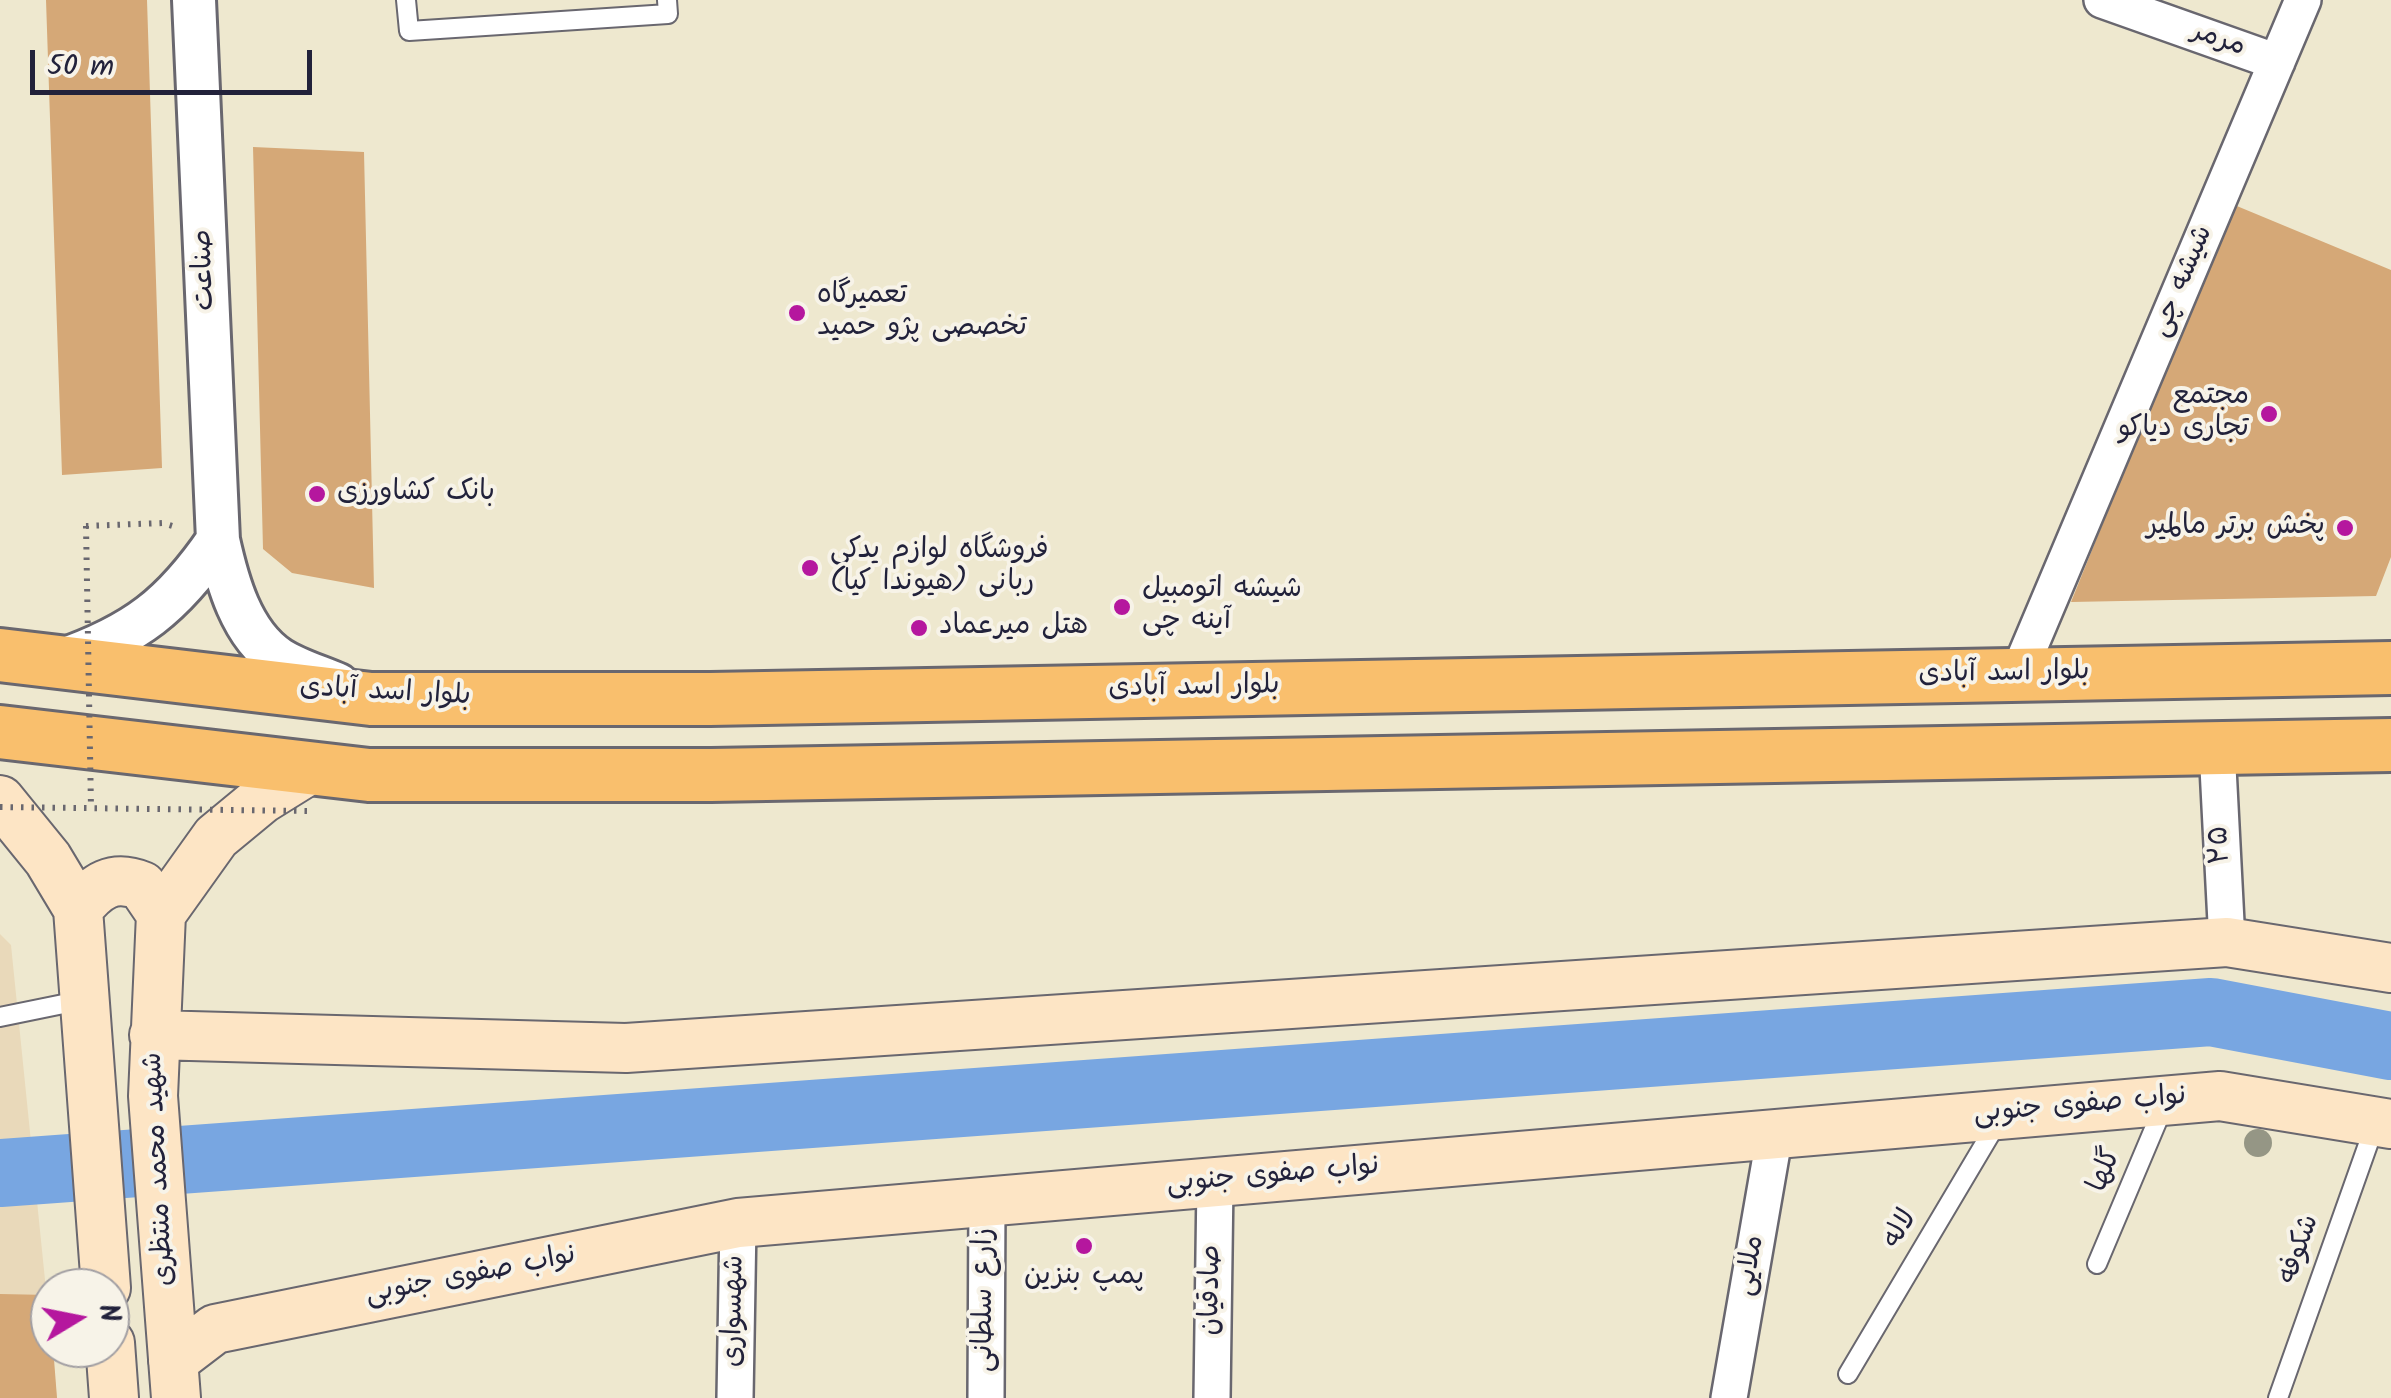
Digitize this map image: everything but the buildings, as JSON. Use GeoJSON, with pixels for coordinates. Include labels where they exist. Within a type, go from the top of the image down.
{"type":"FeatureCollection","features":[{"type":"Feature","properties":{"kind":"main road","name":"بلوار اسد آبادی"},"geometry":{"type":"LineString","coordinates":[[0,655],[371,699],[710,699],[2390,665]]}},
{"type":"Feature","properties":{"kind":"main road"},"geometry":{"type":"LineString","coordinates":[[1292,687],[1284,734],[1294,764]]}},
{"type":"Feature","properties":{"kind":"main road"},"geometry":{"type":"LineString","coordinates":[[1174,690],[1187,719],[1184,752],[1176,766]]}},
{"type":"Feature","properties":{"kind":"main road"},"geometry":{"type":"LineString","coordinates":[[0,732],[310,790]]}},
{"type":"Feature","properties":{"kind":"main road"},"geometry":{"type":"LineString","coordinates":[[78,909],[96,889],[120,880],[142,886],[160,914],[216,838],[262,799],[368,775],[710,775],[2391,745]]}},
{"type":"Feature","properties":{"kind":"main road"},"geometry":{"type":"LineString","coordinates":[[0,804],[48,859],[78,909],[105,1268]]}},
{"type":"Feature","properties":{"kind":"main road","name":"شهید محمد منتظری"},"geometry":{"type":"LineString","coordinates":[[160,914],[168,1036],[165,1095],[192,1303],[175,1380]]}},
{"type":"Feature","properties":{"kind":"main road"},"geometry":{"type":"LineString","coordinates":[[168,1036],[626,1048],[2226,942],[2391,968]]}},
{"type":"Feature","properties":{"kind":"main road","name":"نواب صفوی جنوبی"},"geometry":{"type":"LineString","coordinates":[[192,1303],[738,1224],[2166,1100],[2220,1096],[2384,1122]]}},
{"type":"Feature","properties":{"kind":"main road"},"geometry":{"type":"LineString","coordinates":[[112,1368],[114,1398]]}},
{"type":"Feature","properties":{"kind":"street","name":"صناعت"},"geometry":{"type":"LineString","coordinates":[[194,0],[218,540],[227,584],[248,624],[277,658],[371,699]]}},
{"type":"Feature","properties":{"kind":"street","name":"مرمر"},"geometry":{"type":"LineString","coordinates":[[2102,0],[2277,62]]}},
{"type":"Feature","properties":{"kind":"street","name":"شیشه چی"},"geometry":{"type":"LineString","coordinates":[[2018,674],[2303,0]]}},
{"type":"Feature","properties":{"kind":"street"},"geometry":{"type":"LineString","coordinates":[[56,662],[106,645],[150,618],[188,583],[218,540]]}},
{"type":"Feature","properties":{"kind":"street","name":"۲۵"},"geometry":{"type":"LineString","coordinates":[[2216,748],[2226,942]]}},
{"type":"Feature","properties":{"kind":"street","name":"ملایی"},"geometry":{"type":"LineString","coordinates":[[1729,1398],[1775,1134]]}},
{"type":"Feature","properties":{"kind":"street","name":"صادقیان"},"geometry":{"type":"LineString","coordinates":[[1212,1398],[1215,1182]]}},
{"type":"Feature","properties":{"kind":"street","name":"زارع سلطانی"},"geometry":{"type":"LineString","coordinates":[[986,1202],[986,1398]]}},
{"type":"Feature","properties":{"kind":"street","name":"شهسواری"},"geometry":{"type":"LineString","coordinates":[[734,1398],[738,1224]]}},
{"type":"Feature","properties":{"kind":"lane"},"geometry":{"type":"LineString","coordinates":[[406,0],[409,31],[668,14],[667,0]]}},
{"type":"Feature","properties":{"kind":"lane"},"geometry":{"type":"LineString","coordinates":[[0,1017],[84,1000]]}},
{"type":"Feature","properties":{"kind":"lane","name":"گلها"},"geometry":{"type":"LineString","coordinates":[[2097,1264],[2166,1100]]}},
{"type":"Feature","properties":{"kind":"lane","name":"لاله"},"geometry":{"type":"LineString","coordinates":[[1848,1374],[2003,1114]]}},
{"type":"Feature","properties":{"kind":"lane","name":"شکوفه"},"geometry":{"type":"LineString","coordinates":[[2278,1398],[2384,1122]]}},
{"type":"Feature","properties":{"kind":"path"},"geometry":{"type":"LineString","coordinates":[[91,808],[86,526],[163,523]]}},
{"type":"Feature","properties":{"kind":"path"},"geometry":{"type":"LineString","coordinates":[[0,804],[91,808],[310,790]]}},
{"type":"Feature","properties":{"kind":"shaded area"},"geometry":{"type":"Polygon","coordinates":[[[0,934],[11,945],[44,1268],[30,1268],[30,1368],[54,1368],[57,1398],[0,1398],[0,934]]]}},
{"type":"Feature","properties":{"kind":"waterway"},"geometry":{"type":"LineString","coordinates":[[0,1173],[2211,1012],[2391,1046]]}},
{"type":"Feature","properties":{"kind":"place","name":"تعمیرگاه تخصصی پژو حمید"},"geometry":{"type":"Point","coordinates":[797,313]}},
{"type":"Feature","properties":{"kind":"place","name":"مجتمع تجاری دیاکو"},"geometry":{"type":"Point","coordinates":[2269,414]}},
{"type":"Feature","properties":{"kind":"place","name":"بانک کشاورزی"},"geometry":{"type":"Point","coordinates":[317,494]}},
{"type":"Feature","properties":{"kind":"place","name":"پخش برتر مالمیر"},"geometry":{"type":"Point","coordinates":[2345,528]}},
{"type":"Feature","properties":{"kind":"place","name":"فروشگاه لوازم یدکی ربانی (هیوندا کیا)"},"geometry":{"type":"Point","coordinates":[810,568]}},
{"type":"Feature","properties":{"kind":"place","name":"شیشه اتومبیل آینه چی"},"geometry":{"type":"Point","coordinates":[1122,607]}},
{"type":"Feature","properties":{"kind":"place","name":"هتل میرعماد"},"geometry":{"type":"Point","coordinates":[919,628]}},
{"type":"Feature","properties":{"kind":"place","name":"پمپ بنزین"},"geometry":{"type":"Point","coordinates":[1084,1246]}}]}
